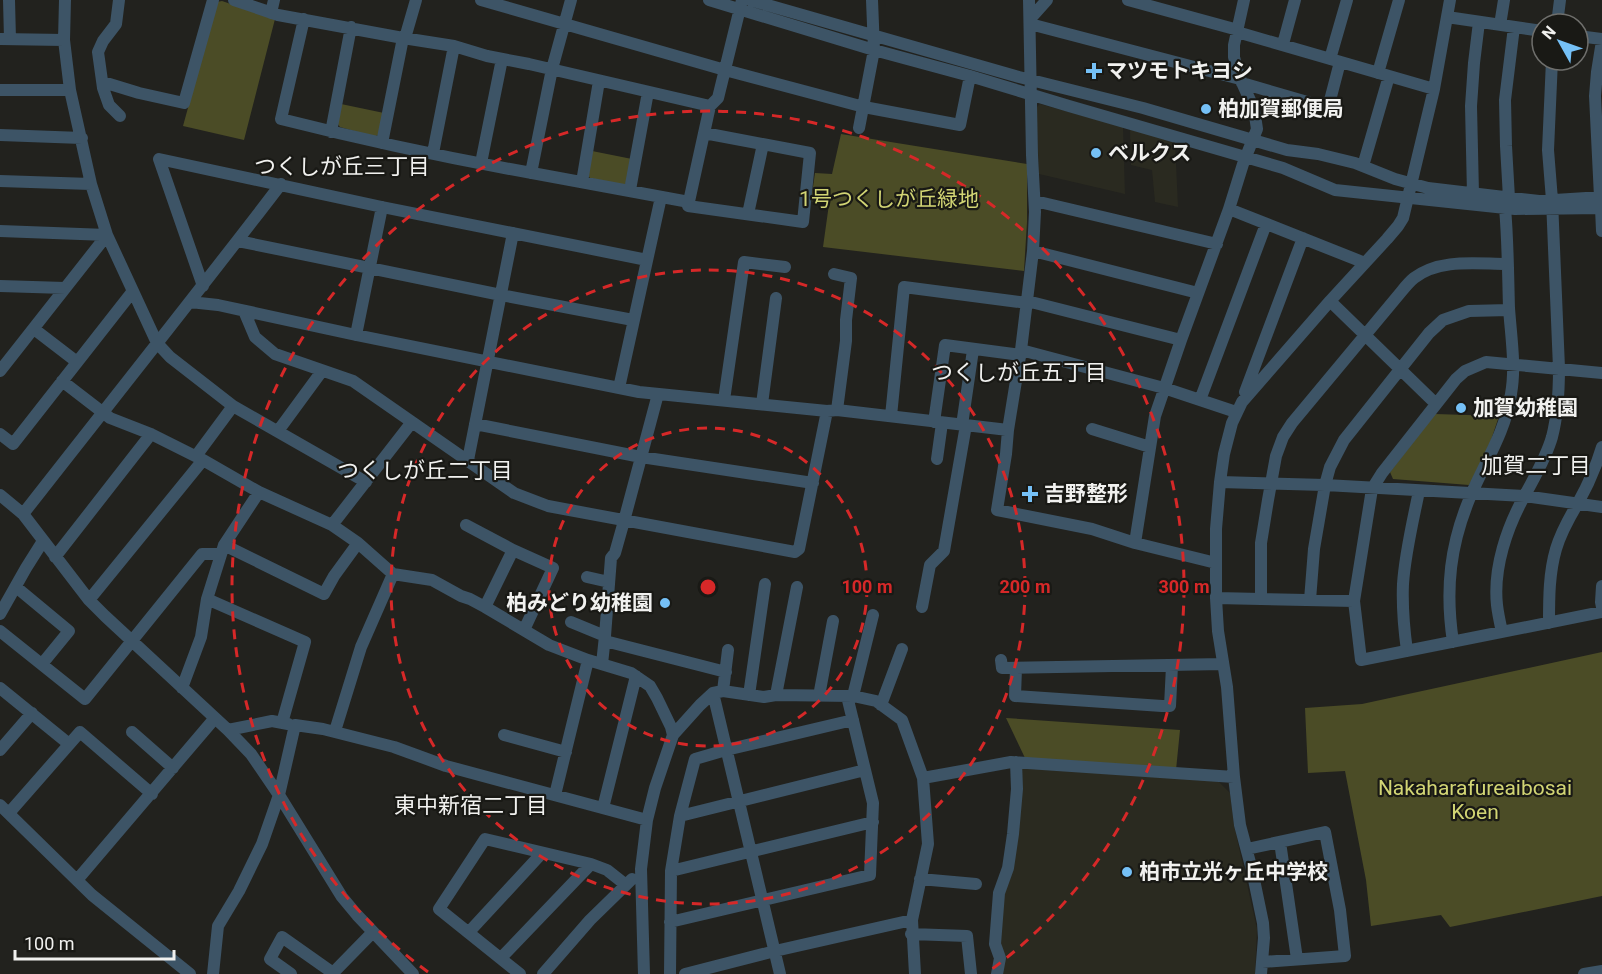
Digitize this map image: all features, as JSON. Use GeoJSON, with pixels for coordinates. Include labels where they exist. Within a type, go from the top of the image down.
{"type":"FeatureCollection","features":[{"type":"Feature","properties":{"kind":"street"},"geometry":{"type":"LineString","coordinates":[[9,0],[5,39],[64,40]]}},
{"type":"Feature","properties":{"kind":"street"},"geometry":{"type":"LineString","coordinates":[[65,0],[64,40],[70,90],[91,184],[107,235],[157,343],[170,357],[233,406],[366,482]]}},
{"type":"Feature","properties":{"kind":"street"},"geometry":{"type":"LineString","coordinates":[[119,0],[116,24],[98,52],[103,88],[109,105],[120,116]]}},
{"type":"Feature","properties":{"kind":"street"},"geometry":{"type":"LineString","coordinates":[[103,82],[184,103],[213,0]]}},
{"type":"Feature","properties":{"kind":"street"},"geometry":{"type":"LineString","coordinates":[[234,0],[271,13],[454,46],[710,106]]}},
{"type":"Feature","properties":{"kind":"street"},"geometry":{"type":"LineString","coordinates":[[271,13],[274,0]]}},
{"type":"Feature","properties":{"kind":"street"},"geometry":{"type":"LineString","coordinates":[[382,143],[404,38],[416,0]]}},
{"type":"Feature","properties":{"kind":"street"},"geometry":{"type":"LineString","coordinates":[[481,0],[864,107],[960,124],[970,76]]}},
{"type":"Feature","properties":{"kind":"street"},"geometry":{"type":"LineString","coordinates":[[531,173],[552,69],[571,0]]}},
{"type":"Feature","properties":{"kind":"street"},"geometry":{"type":"LineString","coordinates":[[709,0],[735,4],[874,50],[1283,168],[1335,190],[1507,203],[1552,205],[1601,203]]}},
{"type":"Feature","properties":{"kind":"street"},"geometry":{"type":"LineString","coordinates":[[750,0],[873,36],[1176,117],[1287,150],[1318,154],[1355,163],[1428,189],[1473,194],[1507,203]]}},
{"type":"Feature","properties":{"kind":"street"},"geometry":{"type":"LineString","coordinates":[[860,128],[874,50],[872,0]]}},
{"type":"Feature","properties":{"kind":"street"},"geometry":{"type":"LineString","coordinates":[[1029,0],[1030,94],[1035,201],[1033,251],[1021,353],[997,510],[1092,529],[1135,543],[1215,563]]}},
{"type":"Feature","properties":{"kind":"street"},"geometry":{"type":"LineString","coordinates":[[1030,21],[1047,0]]}},
{"type":"Feature","properties":{"kind":"street"},"geometry":{"type":"LineString","coordinates":[[1128,0],[1434,89]]}},
{"type":"Feature","properties":{"kind":"street"},"geometry":{"type":"LineString","coordinates":[[1135,543],[1155,416],[1229,209],[1245,157],[1257,129],[1254,109],[1241,81],[1234,57],[1234,45],[1244,0]]}},
{"type":"Feature","properties":{"kind":"street"},"geometry":{"type":"LineString","coordinates":[[1283,44],[1295,0]]}},
{"type":"Feature","properties":{"kind":"street"},"geometry":{"type":"LineString","coordinates":[[1030,21],[1328,108],[1347,0]]}},
{"type":"Feature","properties":{"kind":"street"},"geometry":{"type":"LineString","coordinates":[[1363,166],[1399,0]]}},
{"type":"Feature","properties":{"kind":"street"},"geometry":{"type":"LineString","coordinates":[[1239,407],[1403,218],[1434,89],[1450,0]]}},
{"type":"Feature","properties":{"kind":"street"},"geometry":{"type":"LineString","coordinates":[[1500,25],[1504,0]]}},
{"type":"Feature","properties":{"kind":"street"},"geometry":{"type":"LineString","coordinates":[[704,133],[810,153],[803,222],[688,207],[704,133],[710,106],[718,98],[725,70],[735,4]]}},
{"type":"Feature","properties":{"kind":"street"},"geometry":{"type":"LineString","coordinates":[[1447,17],[1530,29]]}},
{"type":"Feature","properties":{"kind":"street"},"geometry":{"type":"LineString","coordinates":[[304,19],[281,119],[382,143],[689,202]]}},
{"type":"Feature","properties":{"kind":"street"},"geometry":{"type":"LineString","coordinates":[[1473,194],[1471,106],[1479,22]]}},
{"type":"Feature","properties":{"kind":"street"},"geometry":{"type":"LineString","coordinates":[[331,132],[351,27]]}},
{"type":"Feature","properties":{"kind":"street"},"geometry":{"type":"LineString","coordinates":[[1453,642],[1448,604],[1452,554],[1472,494],[1498,442],[1511,394],[1513,364],[1507,264],[1505,100],[1514,27]]}},
{"type":"Feature","properties":{"kind":"street"},"geometry":{"type":"LineString","coordinates":[[1602,40],[1595,96],[1602,231]]}},
{"type":"Feature","properties":{"kind":"street"},"geometry":{"type":"LineString","coordinates":[[433,153],[454,46]]}},
{"type":"Feature","properties":{"kind":"street"},"geometry":{"type":"LineString","coordinates":[[482,163],[502,59]]}},
{"type":"Feature","properties":{"kind":"street"},"geometry":{"type":"LineString","coordinates":[[1502,632],[1497,603],[1500,563],[1508,533],[1537,473],[1551,438],[1556,416],[1559,368],[1548,150],[1550,72]]}},
{"type":"Feature","properties":{"kind":"street"},"geometry":{"type":"LineString","coordinates":[[582,182],[599,81]]}},
{"type":"Feature","properties":{"kind":"street"},"geometry":{"type":"LineString","coordinates":[[0,90],[70,90]]}},
{"type":"Feature","properties":{"kind":"street"},"geometry":{"type":"LineString","coordinates":[[630,190],[648,92]]}},
{"type":"Feature","properties":{"kind":"street"},"geometry":{"type":"LineString","coordinates":[[1171,136],[1176,117]]}},
{"type":"Feature","properties":{"kind":"street"},"geometry":{"type":"LineString","coordinates":[[0,135],[82,138]]}},
{"type":"Feature","properties":{"kind":"street"},"geometry":{"type":"LineString","coordinates":[[748,214],[763,144]]}},
{"type":"Feature","properties":{"kind":"street"},"geometry":{"type":"LineString","coordinates":[[203,286],[159,159],[382,207],[647,260]]}},
{"type":"Feature","properties":{"kind":"street"},"geometry":{"type":"LineString","coordinates":[[0,181],[91,184]]}},
{"type":"Feature","properties":{"kind":"street"},"geometry":{"type":"LineString","coordinates":[[23,514],[281,184]]}},
{"type":"Feature","properties":{"kind":"street"},"geometry":{"type":"LineString","coordinates":[[619,388],[661,196]]}},
{"type":"Feature","properties":{"kind":"street"},"geometry":{"type":"LineString","coordinates":[[1035,201],[1216,244]]}},
{"type":"Feature","properties":{"kind":"street"},"geometry":{"type":"LineString","coordinates":[[356,335],[382,207]]}},
{"type":"Feature","properties":{"kind":"street"},"geometry":{"type":"LineString","coordinates":[[1229,209],[1365,263]]}},
{"type":"Feature","properties":{"kind":"street"},"geometry":{"type":"LineString","coordinates":[[1200,400],[1266,224]]}},
{"type":"Feature","properties":{"kind":"street"},"geometry":{"type":"LineString","coordinates":[[0,231],[107,235]]}},
{"type":"Feature","properties":{"kind":"street"},"geometry":{"type":"LineString","coordinates":[[468,460],[513,233]]}},
{"type":"Feature","properties":{"kind":"street"},"geometry":{"type":"LineString","coordinates":[[0,371],[107,235]]}},
{"type":"Feature","properties":{"kind":"street"},"geometry":{"type":"LineString","coordinates":[[1247,849],[1325,832],[1340,910],[1345,956],[1297,959],[1261,968],[1263,923],[1240,825],[1216,598],[1216,529],[1224,454],[1239,407],[1303,238]]}},
{"type":"Feature","properties":{"kind":"street"},"geometry":{"type":"LineString","coordinates":[[238,241],[633,320]]}},
{"type":"Feature","properties":{"kind":"street"},"geometry":{"type":"LineString","coordinates":[[1033,251],[1198,293]]}},
{"type":"Feature","properties":{"kind":"street"},"geometry":{"type":"LineString","coordinates":[[724,400],[744,262],[785,267]]}},
{"type":"Feature","properties":{"kind":"street"},"geometry":{"type":"LineString","coordinates":[[1261,599],[1261,543],[1271,484],[1276,456],[1283,437],[1292,423],[1414,278],[1431,269],[1454,264],[1507,264]]}},
{"type":"Feature","properties":{"kind":"street"},"geometry":{"type":"LineString","coordinates":[[244,311],[255,337],[275,354],[353,381],[514,493],[548,506],[795,552],[799,549],[846,340],[851,279],[834,274]]}},
{"type":"Feature","properties":{"kind":"street"},"geometry":{"type":"LineString","coordinates":[[0,286],[65,288]]}},
{"type":"Feature","properties":{"kind":"street"},"geometry":{"type":"LineString","coordinates":[[891,416],[904,286],[1027,302],[1181,340]]}},
{"type":"Feature","properties":{"kind":"street"},"geometry":{"type":"LineString","coordinates":[[0,434],[13,444],[132,291]]}},
{"type":"Feature","properties":{"kind":"street"},"geometry":{"type":"LineString","coordinates":[[762,404],[776,298]]}},
{"type":"Feature","properties":{"kind":"street"},"geometry":{"type":"LineString","coordinates":[[1330,301],[1436,404]]}},
{"type":"Feature","properties":{"kind":"street"},"geometry":{"type":"LineString","coordinates":[[190,302],[218,305],[619,388],[1008,430]]}},
{"type":"Feature","properties":{"kind":"street"},"geometry":{"type":"LineString","coordinates":[[1310,600],[1314,549],[1325,486],[1330,467],[1344,440],[1429,333],[1443,320],[1469,311],[1509,310]]}},
{"type":"Feature","properties":{"kind":"street"},"geometry":{"type":"LineString","coordinates":[[33,329],[77,362]]}},
{"type":"Feature","properties":{"kind":"street"},"geometry":{"type":"LineString","coordinates":[[937,459],[945,345],[973,350],[1021,353],[1164,388],[1200,400],[1239,407]]}},
{"type":"Feature","properties":{"kind":"street"},"geometry":{"type":"LineString","coordinates":[[922,607],[930,565],[944,551],[964,425],[973,350]]}},
{"type":"Feature","properties":{"kind":"street"},"geometry":{"type":"LineString","coordinates":[[1602,374],[1485,362],[1465,371],[1456,379],[1382,472],[1372,489],[1354,602],[1361,660],[1602,612]]}},
{"type":"Feature","properties":{"kind":"street"},"geometry":{"type":"LineString","coordinates":[[278,431],[322,371]]}},
{"type":"Feature","properties":{"kind":"street"},"geometry":{"type":"LineString","coordinates":[[62,381],[110,418],[151,434],[259,492],[332,525],[358,543],[393,574],[432,580],[485,607],[549,645],[631,673],[650,686],[673,735]]}},
{"type":"Feature","properties":{"kind":"street"},"geometry":{"type":"LineString","coordinates":[[602,663],[611,558],[615,552],[658,394]]}},
{"type":"Feature","properties":{"kind":"street"},"geometry":{"type":"LineString","coordinates":[[89,600],[199,458],[233,406]]}},
{"type":"Feature","properties":{"kind":"street"},"geometry":{"type":"LineString","coordinates":[[332,525],[412,422]]}},
{"type":"Feature","properties":{"kind":"street"},"geometry":{"type":"LineString","coordinates":[[475,424],[641,457],[813,483]]}},
{"type":"Feature","properties":{"kind":"street"},"geometry":{"type":"LineString","coordinates":[[1092,429],[1150,447]]}},
{"type":"Feature","properties":{"kind":"street"},"geometry":{"type":"LineString","coordinates":[[55,557],[151,434]]}},
{"type":"Feature","properties":{"kind":"street"},"geometry":{"type":"LineString","coordinates":[[1549,622],[1550,579],[1556,548],[1589,480],[1602,447]]}},
{"type":"Feature","properties":{"kind":"street"},"geometry":{"type":"LineString","coordinates":[[1220,482],[1524,496],[1602,507]]}},
{"type":"Feature","properties":{"kind":"street"},"geometry":{"type":"LineString","coordinates":[[1407,651],[1403,583],[1419,491]]}},
{"type":"Feature","properties":{"kind":"street"},"geometry":{"type":"LineString","coordinates":[[182,688],[201,637],[207,599],[222,549],[259,492]]}},
{"type":"Feature","properties":{"kind":"street"},"geometry":{"type":"LineString","coordinates":[[0,495],[23,514],[89,600],[251,754],[342,897],[413,974]]}},
{"type":"Feature","properties":{"kind":"street"},"geometry":{"type":"LineString","coordinates":[[466,525],[553,568],[524,630]]}},
{"type":"Feature","properties":{"kind":"street"},"geometry":{"type":"LineString","coordinates":[[0,614],[43,541]]}},
{"type":"Feature","properties":{"kind":"street"},"geometry":{"type":"LineString","coordinates":[[0,631],[85,699],[202,554],[222,549],[324,594],[358,543]]}},
{"type":"Feature","properties":{"kind":"street"},"geometry":{"type":"LineString","coordinates":[[485,607],[513,550]]}},
{"type":"Feature","properties":{"kind":"street"},"geometry":{"type":"LineString","coordinates":[[335,731],[361,647],[393,574]]}},
{"type":"Feature","properties":{"kind":"street"},"geometry":{"type":"LineString","coordinates":[[587,577],[609,582]]}},
{"type":"Feature","properties":{"kind":"street"},"geometry":{"type":"LineString","coordinates":[[749,695],[765,584]]}},
{"type":"Feature","properties":{"kind":"street"},"geometry":{"type":"LineString","coordinates":[[16,586],[69,631],[42,664]]}},
{"type":"Feature","properties":{"kind":"street"},"geometry":{"type":"LineString","coordinates":[[1602,586],[1602,607]]}},
{"type":"Feature","properties":{"kind":"street"},"geometry":{"type":"LineString","coordinates":[[776,695],[797,587]]}},
{"type":"Feature","properties":{"kind":"street"},"geometry":{"type":"LineString","coordinates":[[1216,598],[1354,602]]}},
{"type":"Feature","properties":{"kind":"street"},"geometry":{"type":"LineString","coordinates":[[207,599],[305,642],[289,724],[279,795],[262,844],[218,927],[213,974]]}},
{"type":"Feature","properties":{"kind":"street"},"geometry":{"type":"LineString","coordinates":[[670,922],[870,875],[873,803],[853,720],[850,696],[873,615]]}},
{"type":"Feature","properties":{"kind":"street"},"geometry":{"type":"LineString","coordinates":[[819,696],[833,621]]}},
{"type":"Feature","properties":{"kind":"street"},"geometry":{"type":"LineString","coordinates":[[571,622],[605,639],[726,672]]}},
{"type":"Feature","properties":{"kind":"street"},"geometry":{"type":"LineString","coordinates":[[881,705],[902,649]]}},
{"type":"Feature","properties":{"kind":"street"},"geometry":{"type":"LineString","coordinates":[[728,650],[726,672],[718,692],[726,750],[780,974]]}},
{"type":"Feature","properties":{"kind":"street"},"geometry":{"type":"LineString","coordinates":[[555,795],[588,660]]}},
{"type":"Feature","properties":{"kind":"street"},"geometry":{"type":"LineString","coordinates":[[1001,660],[1002,668],[1223,664]]}},
{"type":"Feature","properties":{"kind":"street"},"geometry":{"type":"LineString","coordinates":[[1016,668],[1015,696],[1170,706],[1172,666]]}},
{"type":"Feature","properties":{"kind":"street"},"geometry":{"type":"LineString","coordinates":[[603,808],[636,676]]}},
{"type":"Feature","properties":{"kind":"street"},"geometry":{"type":"LineString","coordinates":[[0,688],[69,744]]}},
{"type":"Feature","properties":{"kind":"street"},"geometry":{"type":"LineString","coordinates":[[644,974],[641,869],[647,820],[655,788],[673,735],[700,705],[718,692],[764,697],[776,695],[850,696],[876,701],[902,720],[923,778],[928,844],[912,920],[915,974]]}},
{"type":"Feature","properties":{"kind":"street"},"geometry":{"type":"LineString","coordinates":[[0,750],[32,714]]}},
{"type":"Feature","properties":{"kind":"street"},"geometry":{"type":"LineString","coordinates":[[77,880],[215,718]]}},
{"type":"Feature","properties":{"kind":"street"},"geometry":{"type":"LineString","coordinates":[[670,974],[671,871],[680,816],[695,759],[853,720]]}},
{"type":"Feature","properties":{"kind":"street"},"geometry":{"type":"LineString","coordinates":[[228,730],[272,721],[335,731],[404,750],[446,766],[647,820]]}},
{"type":"Feature","properties":{"kind":"street"},"geometry":{"type":"LineString","coordinates":[[152,794],[81,732],[4,809],[92,895],[190,974]]}},
{"type":"Feature","properties":{"kind":"street"},"geometry":{"type":"LineString","coordinates":[[132,732],[173,768]]}},
{"type":"Feature","properties":{"kind":"street"},"geometry":{"type":"LineString","coordinates":[[504,735],[566,752]]}},
{"type":"Feature","properties":{"kind":"street"},"geometry":{"type":"LineString","coordinates":[[923,778],[1016,762],[1234,777]]}},
{"type":"Feature","properties":{"kind":"street"},"geometry":{"type":"LineString","coordinates":[[997,974],[1000,958],[995,944],[999,894],[1008,868],[1013,834],[1017,789],[1016,762]]}},
{"type":"Feature","properties":{"kind":"street"},"geometry":{"type":"LineString","coordinates":[[680,816],[865,770]]}},
{"type":"Feature","properties":{"kind":"street"},"geometry":{"type":"LineString","coordinates":[[671,871],[873,822]]}},
{"type":"Feature","properties":{"kind":"street"},"geometry":{"type":"LineString","coordinates":[[520,974],[439,909],[485,839],[591,864],[607,870],[626,885]]}},
{"type":"Feature","properties":{"kind":"street"},"geometry":{"type":"LineString","coordinates":[[1280,842],[1297,959]]}},
{"type":"Feature","properties":{"kind":"street"},"geometry":{"type":"LineString","coordinates":[[469,932],[542,853]]}},
{"type":"Feature","properties":{"kind":"street"},"geometry":{"type":"LineString","coordinates":[[501,958],[591,864]]}},
{"type":"Feature","properties":{"kind":"street"},"geometry":{"type":"LineString","coordinates":[[543,974],[590,920],[641,869]]}},
{"type":"Feature","properties":{"kind":"street"},"geometry":{"type":"LineString","coordinates":[[920,879],[976,885]]}},
{"type":"Feature","properties":{"kind":"street"},"geometry":{"type":"LineString","coordinates":[[685,974],[912,920]]}},
{"type":"Feature","properties":{"kind":"street"},"geometry":{"type":"LineString","coordinates":[[291,974],[270,959],[282,937],[333,974],[373,932]]}},
{"type":"Feature","properties":{"kind":"street"},"geometry":{"type":"LineString","coordinates":[[911,934],[967,936],[972,974]]}},
{"type":"Feature","properties":{"kind":"street"},"geometry":{"type":"LineString","coordinates":[[1584,974],[1602,971]]}},
{"type":"Feature","properties":{"kind":"shaded area"},"geometry":{"type":"Polygon","coordinates":[[[1040,104],[1123,127],[1125,194],[1039,174],[1036,108],[1040,104]]]}},
{"type":"Feature","properties":{"kind":"shaded area"},"geometry":{"type":"Polygon","coordinates":[[[1130,129],[1175,141],[1178,207],[1155,202],[1152,170],[1131,165],[1130,129]]]}},
{"type":"Feature","properties":{"kind":"shaded area","name":"柏市立光ヶ丘中学校"},"geometry":{"type":"Polygon","coordinates":[[[1022,767],[1217,780],[1230,793],[1234,825],[1257,929],[1255,974],[1000,974],[998,944],[1002,892],[1022,767]]]}},
{"type":"Feature","properties":{"kind":"green space"},"geometry":{"type":"Polygon","coordinates":[[[222,1],[275,19],[244,140],[183,126],[217,2],[222,1]]]}},
{"type":"Feature","properties":{"kind":"green space"},"geometry":{"type":"Polygon","coordinates":[[[341,104],[384,113],[379,134],[375,137],[340,127],[337,123],[341,104]]]}},
{"type":"Feature","properties":{"kind":"green space","name":"1号つくしが丘緑地"},"geometry":{"type":"Polygon","coordinates":[[[841,134],[1027,164],[1024,271],[823,247],[829,204],[811,201],[815,173],[832,174],[841,134]]]}},
{"type":"Feature","properties":{"kind":"green space"},"geometry":{"type":"Polygon","coordinates":[[[592,151],[632,159],[628,181],[624,185],[590,178],[587,174],[592,151]]]}},
{"type":"Feature","properties":{"kind":"green space"},"geometry":{"type":"Polygon","coordinates":[[[1435,414],[1499,416],[1486,455],[1469,485],[1393,479],[1390,472],[1435,414]]]}},
{"type":"Feature","properties":{"kind":"green space","name":"Nakaharafureaibosai Koen"},"geometry":{"type":"Polygon","coordinates":[[[1602,652],[1602,896],[1450,927],[1441,915],[1371,926],[1366,880],[1345,771],[1308,773],[1305,708],[1362,704],[1602,652]]]}},
{"type":"Feature","properties":{"kind":"green space"},"geometry":{"type":"Polygon","coordinates":[[[1006,718],[1180,730],[1176,770],[1025,758],[1006,718]]]}},
{"type":"Feature","properties":{"kind":"place","name":"マツモトキヨシ"},"geometry":{"type":"Point","coordinates":[1094,71]}},
{"type":"Feature","properties":{"kind":"place","name":"柏加賀郵便局"},"geometry":{"type":"Point","coordinates":[1206,109]}},
{"type":"Feature","properties":{"kind":"place","name":"ベルクス"},"geometry":{"type":"Point","coordinates":[1096,153]}},
{"type":"Feature","properties":{"kind":"place","name":"加賀幼稚園"},"geometry":{"type":"Point","coordinates":[1461,408]}},
{"type":"Feature","properties":{"kind":"place","name":"吉野整形"},"geometry":{"type":"Point","coordinates":[1030,494]}},
{"type":"Feature","properties":{"kind":"place","name":"柏みどり幼稚園"},"geometry":{"type":"Point","coordinates":[665,603]}},
{"type":"Feature","properties":{"kind":"place","name":"柏市立光ヶ丘中学校"},"geometry":{"type":"Point","coordinates":[1127,872]}},
{"type":"Feature","properties":{"kind":"district","name":"つくしが丘三丁目"},"geometry":{"type":"Point","coordinates":[342,166]}},
{"type":"Feature","properties":{"kind":"district","name":"つくしが丘五丁目"},"geometry":{"type":"Point","coordinates":[1019,372]}},
{"type":"Feature","properties":{"kind":"district","name":"加賀二丁目"},"geometry":{"type":"Point","coordinates":[1536,465]}},
{"type":"Feature","properties":{"kind":"district","name":"つくしが丘二丁目"},"geometry":{"type":"Point","coordinates":[425,470]}},
{"type":"Feature","properties":{"kind":"district","name":"東中新宿二丁目"},"geometry":{"type":"Point","coordinates":[471,805]}}]}
